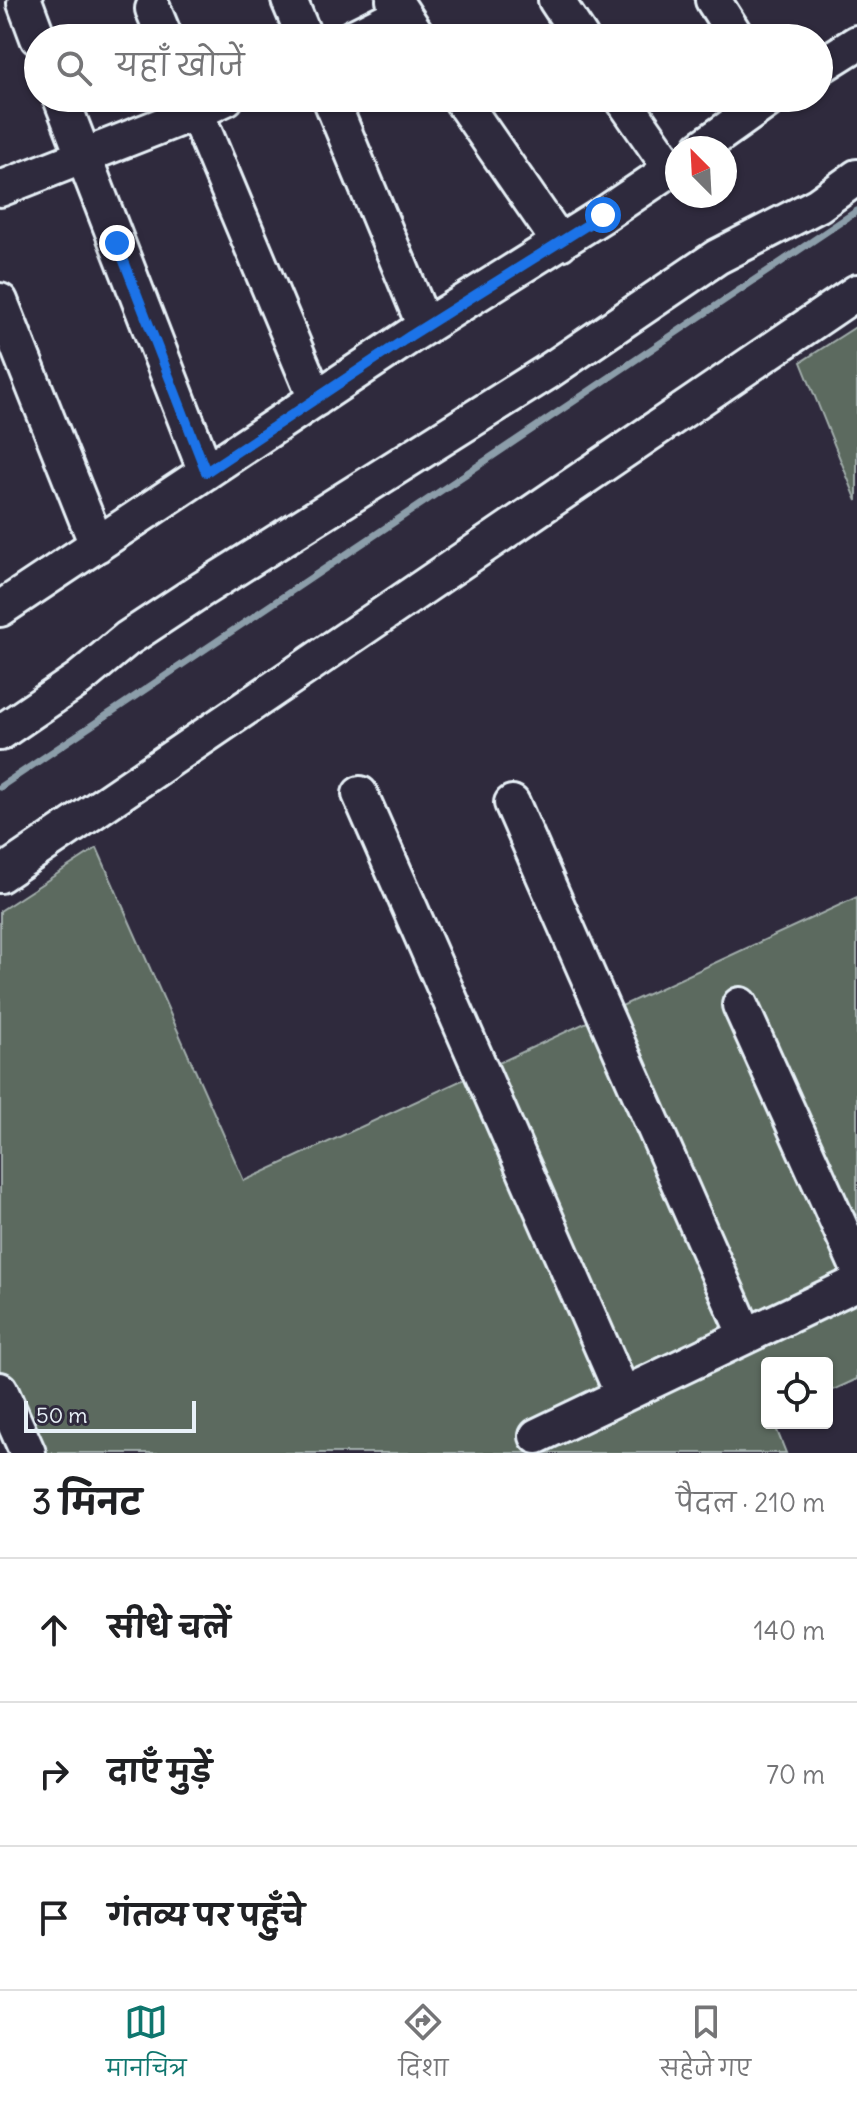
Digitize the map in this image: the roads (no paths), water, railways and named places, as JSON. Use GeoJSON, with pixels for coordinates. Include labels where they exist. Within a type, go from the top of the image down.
{"type":"FeatureCollection","features":[{"type":"Feature","properties":{"kind":"street"},"geometry":{"type":"LineString","coordinates":[[289,0],[299,24]]}},
{"type":"Feature","properties":{"kind":"street"},"geometry":{"type":"LineString","coordinates":[[556,0],[572,24]]}},
{"type":"Feature","properties":{"kind":"street"},"geometry":{"type":"LineString","coordinates":[[713,0],[728,24]]}},
{"type":"Feature","properties":{"kind":"street"},"geometry":{"type":"LineString","coordinates":[[25,3],[33,24]]}},
{"type":"Feature","properties":{"kind":"street"},"geometry":{"type":"LineString","coordinates":[[833,58],[857,43]]}},
{"type":"Feature","properties":{"kind":"street"},"geometry":{"type":"LineString","coordinates":[[66,112],[206,472]]}},
{"type":"Feature","properties":{"kind":"street"},"geometry":{"type":"LineString","coordinates":[[0,189],[84,157],[184,112]]}},
{"type":"Feature","properties":{"kind":"street"},"geometry":{"type":"LineString","coordinates":[[207,112],[316,399]]}},
{"type":"Feature","properties":{"kind":"street"},"geometry":{"type":"LineString","coordinates":[[336,112],[425,327]]}},
{"type":"Feature","properties":{"kind":"street"},"geometry":{"type":"LineString","coordinates":[[470,112],[560,243]]}},
{"type":"Feature","properties":{"kind":"street"},"geometry":{"type":"LineString","coordinates":[[633,112],[665,155]]}},
{"type":"Feature","properties":{"kind":"street"},"geometry":{"type":"LineString","coordinates":[[718,136],[751,112]]}},
{"type":"Feature","properties":{"kind":"street"},"geometry":{"type":"LineString","coordinates":[[0,609],[425,327],[665,173]]}},
{"type":"Feature","properties":{"kind":"street"},"geometry":{"type":"LineString","coordinates":[[0,733],[68,687],[127,639],[201,590],[561,363],[717,257],[818,205],[857,177]]}},
{"type":"Feature","properties":{"kind":"street"},"geometry":{"type":"LineString","coordinates":[[0,875],[857,292]]}},
{"type":"Feature","properties":{"kind":"street"},"geometry":{"type":"LineString","coordinates":[[0,301],[97,545]]}},
{"type":"Feature","properties":{"kind":"street"},"geometry":{"type":"LineString","coordinates":[[360,794],[623,1395]]}},
{"type":"Feature","properties":{"kind":"street"},"geometry":{"type":"LineString","coordinates":[[512,803],[746,1336]]}},
{"type":"Feature","properties":{"kind":"street"},"geometry":{"type":"LineString","coordinates":[[740,1005],[857,1265]]}},
{"type":"Feature","properties":{"kind":"street"},"geometry":{"type":"LineString","coordinates":[[537,1436],[857,1283]]}},
{"type":"Feature","properties":{"kind":"street"},"geometry":{"type":"LineString","coordinates":[[0,1390],[28,1453]]}},
{"type":"Feature","properties":{"kind":"waterway"},"geometry":{"type":"LineString","coordinates":[[0,787],[857,211]]}}]}
